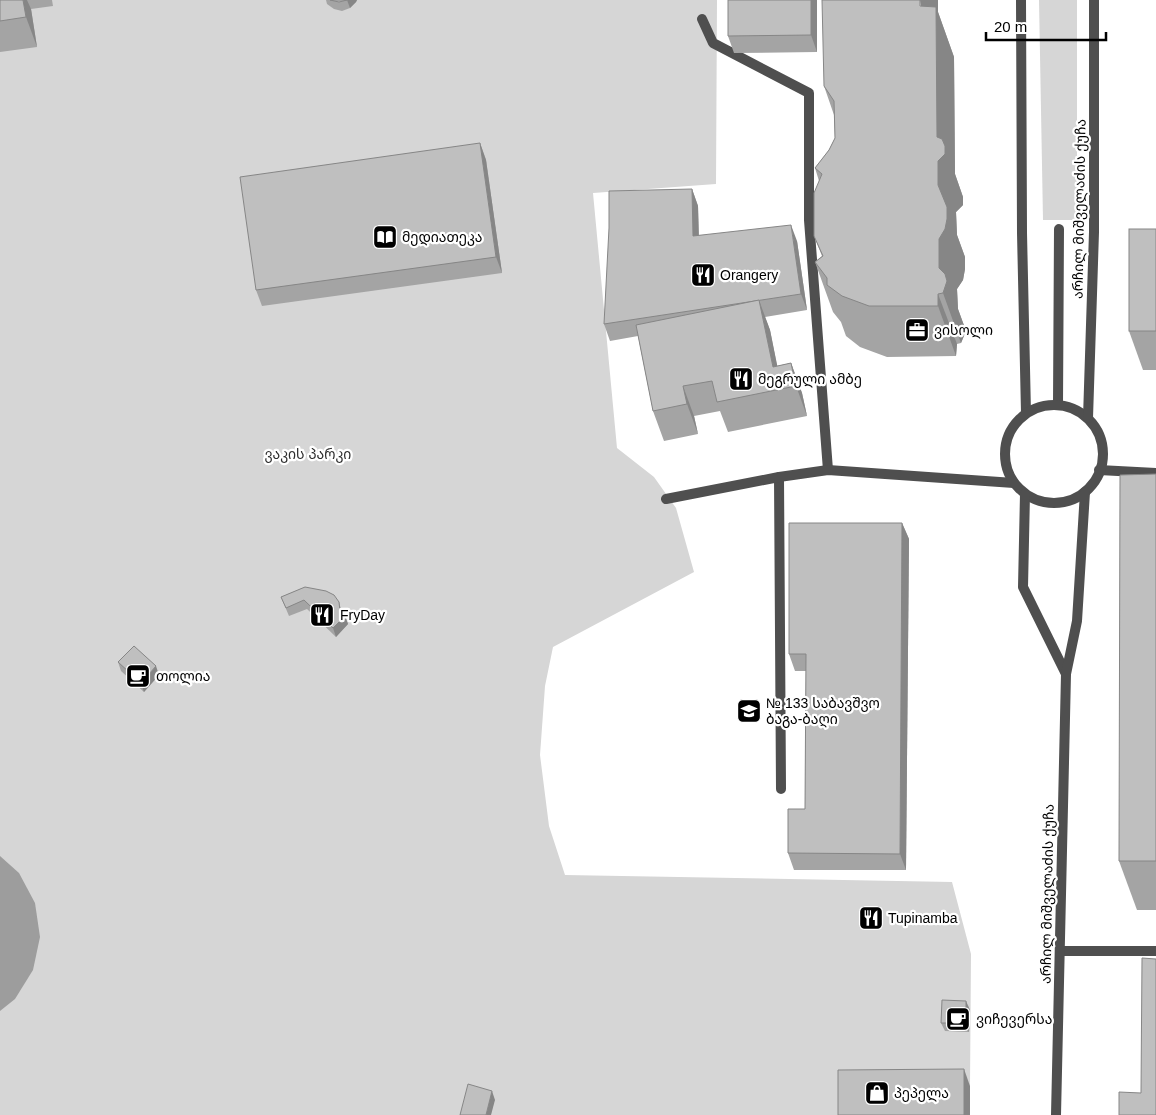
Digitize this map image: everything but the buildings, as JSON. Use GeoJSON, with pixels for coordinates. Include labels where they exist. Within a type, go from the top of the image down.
{"type":"FeatureCollection","features":[{"type":"Feature","properties":{"kind":"street"},"geometry":{"type":"LineString","coordinates":[[1021,0],[1022,232],[1026,413]]}},
{"type":"Feature","properties":{"kind":"street","name":"არჩილ მიშველაძის ქუჩა"},"geometry":{"type":"LineString","coordinates":[[1088,418],[1094,232],[1094,0]]}},
{"type":"Feature","properties":{"kind":"street"},"geometry":{"type":"LineString","coordinates":[[702,19],[713,43],[809,93],[810,220],[828,470]]}},
{"type":"Feature","properties":{"kind":"street"},"geometry":{"type":"LineString","coordinates":[[1058,404],[1059,229]]}},
{"type":"Feature","properties":{"kind":"street"},"geometry":{"type":"LineString","coordinates":[[1058,404],[1074,409],[1088,418],[1098,432],[1103,447],[1102,464],[1096,480],[1085,492],[1071,500],[1055,503],[1040,501],[1025,494],[1014,483],[1007,469],[1004,454],[1006,438],[1014,424],[1026,413],[1041,406],[1058,404]]}},
{"type":"Feature","properties":{"kind":"street"},"geometry":{"type":"LineString","coordinates":[[666,499],[779,477],[828,470],[1014,483]]}},
{"type":"Feature","properties":{"kind":"street"},"geometry":{"type":"LineString","coordinates":[[1099,470],[1156,473]]}},
{"type":"Feature","properties":{"kind":"street"},"geometry":{"type":"LineString","coordinates":[[779,477],[781,789]]}},
{"type":"Feature","properties":{"kind":"street","name":"არჩილ მიშველაძის ქუჩა"},"geometry":{"type":"LineString","coordinates":[[1056,1115],[1066,674],[1077,621],[1085,492]]}},
{"type":"Feature","properties":{"kind":"street","name":"არჩილ მიშველაძის ქუჩა"},"geometry":{"type":"LineString","coordinates":[[1025,494],[1023,587],[1066,674]]}},
{"type":"Feature","properties":{"kind":"street"},"geometry":{"type":"LineString","coordinates":[[1060,951],[1156,951]]}},
{"type":"Feature","properties":{"kind":"green space","name":"ვაკის პარკი"},"geometry":{"type":"Polygon","coordinates":[[[0,0],[717,0],[716,184],[593,193],[617,448],[654,477],[676,508],[694,572],[553,647],[545,686],[540,755],[549,826],[565,875],[952,882],[971,954],[970,1086],[845,1086],[844,1115],[0,1115],[0,0]]]}},
{"type":"Feature","properties":{"kind":"green space"},"geometry":{"type":"Polygon","coordinates":[[[1039,0],[1077,0],[1077,220],[1043,220],[1039,0]]]}},
{"type":"Feature","properties":{"kind":"shaded area"},"geometry":{"type":"Polygon","coordinates":[[[0,856],[19,873],[35,903],[40,937],[33,970],[15,999],[0,1011],[0,856]]]}},
{"type":"Feature","properties":{"kind":"place","name":"მედიათეკა"},"geometry":{"type":"Point","coordinates":[385,237]}},
{"type":"Feature","properties":{"kind":"place","name":"Orangery"},"geometry":{"type":"Point","coordinates":[703,275]}},
{"type":"Feature","properties":{"kind":"place","name":"ვისოლი"},"geometry":{"type":"Point","coordinates":[917,330]}},
{"type":"Feature","properties":{"kind":"place","name":"მეგრული ამბე"},"geometry":{"type":"Point","coordinates":[741,379]}},
{"type":"Feature","properties":{"kind":"place","name":"FryDay"},"geometry":{"type":"Point","coordinates":[322,615]}},
{"type":"Feature","properties":{"kind":"place","name":"თოლია"},"geometry":{"type":"Point","coordinates":[138,676]}},
{"type":"Feature","properties":{"kind":"place","name":"№ 133 საბავშვო ბაგა-ბაღი"},"geometry":{"type":"Point","coordinates":[749,711]}},
{"type":"Feature","properties":{"kind":"place","name":"Tupinamba"},"geometry":{"type":"Point","coordinates":[871,918]}},
{"type":"Feature","properties":{"kind":"place","name":"ვიჩევერსა"},"geometry":{"type":"Point","coordinates":[958,1019]}},
{"type":"Feature","properties":{"kind":"place","name":"პეპელა"},"geometry":{"type":"Point","coordinates":[877,1093]}}]}
